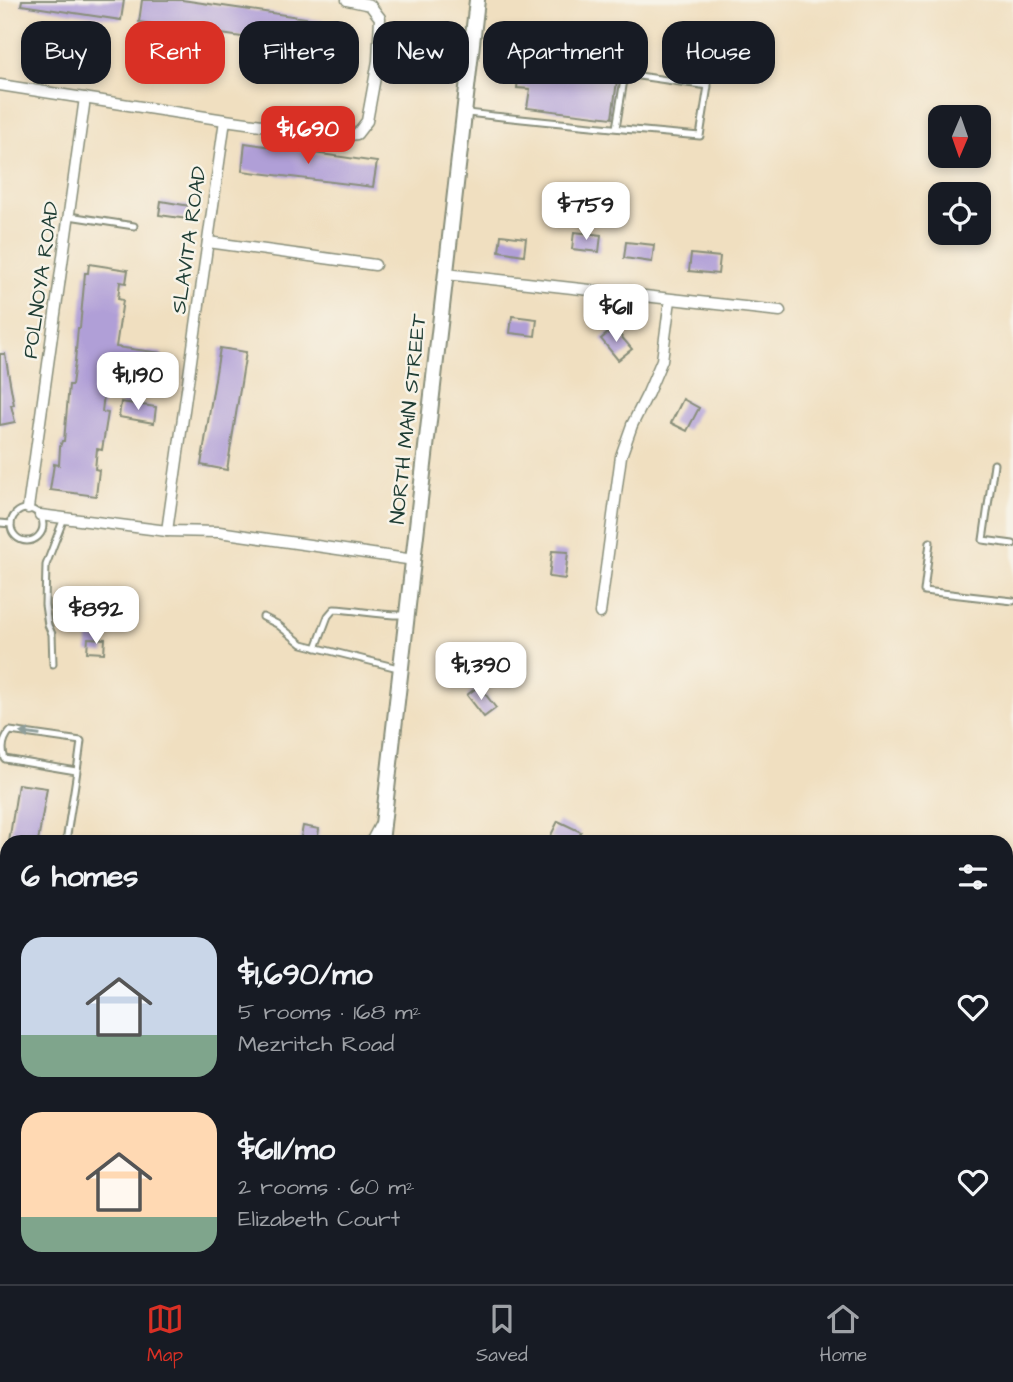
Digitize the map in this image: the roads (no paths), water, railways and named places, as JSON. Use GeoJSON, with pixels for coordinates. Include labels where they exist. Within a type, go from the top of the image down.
{"type":"FeatureCollection","features":[{"type":"Feature","properties":{"kind":"main road","name":"NORTH MAIN STREET"},"geometry":{"type":"LineString","coordinates":[[383,835],[477,0]]}},
{"type":"Feature","properties":{"kind":"street"},"geometry":{"type":"LineString","coordinates":[[0,85],[225,120],[342,136],[357,134],[367,121],[378,61],[380,18],[370,5],[347,0]]}},
{"type":"Feature","properties":{"kind":"street","name":"POLNOYA ROAD"},"geometry":{"type":"LineString","coordinates":[[28,508],[85,98]]}},
{"type":"Feature","properties":{"kind":"street","name":"SLAVITA ROAD"},"geometry":{"type":"LineString","coordinates":[[167,531],[225,120]]}},
{"type":"Feature","properties":{"kind":"street"},"geometry":{"type":"LineString","coordinates":[[208,242],[375,265]]}},
{"type":"Feature","properties":{"kind":"street"},"geometry":{"type":"LineString","coordinates":[[446,274],[780,311]]}},
{"type":"Feature","properties":{"kind":"street"},"geometry":{"type":"LineString","coordinates":[[600,613],[621,456],[662,360],[670,300]]}},
{"type":"Feature","properties":{"kind":"street"},"geometry":{"type":"LineString","coordinates":[[40,515],[167,531],[219,532],[414,560]]}},
{"type":"Feature","properties":{"kind":"street"},"geometry":{"type":"LineString","coordinates":[[375,835],[385,815]]}},
{"type":"Feature","properties":{"kind":"lane"},"geometry":{"type":"LineString","coordinates":[[464,113],[617,128],[700,136],[708,86],[625,74],[617,128]]}},
{"type":"Feature","properties":{"kind":"lane"},"geometry":{"type":"LineString","coordinates":[[69,216],[134,226]]}},
{"type":"Feature","properties":{"kind":"lane"},"geometry":{"type":"LineString","coordinates":[[994,464],[983,540],[1013,544]]}},
{"type":"Feature","properties":{"kind":"lane"},"geometry":{"type":"LineString","coordinates":[[28,508],[40,515],[44,526],[34,540],[18,538],[14,534],[11,524],[15,514],[28,508]]}},
{"type":"Feature","properties":{"kind":"lane"},"geometry":{"type":"LineString","coordinates":[[53,664],[52,634],[45,605],[46,565],[64,518]]}},
{"type":"Feature","properties":{"kind":"lane"},"geometry":{"type":"LineString","coordinates":[[0,523],[11,524]]}},
{"type":"Feature","properties":{"kind":"lane"},"geometry":{"type":"LineString","coordinates":[[930,542],[924,590],[1013,601]]}},
{"type":"Feature","properties":{"kind":"lane"},"geometry":{"type":"LineString","coordinates":[[316,648],[328,616],[334,609],[362,610],[389,616],[408,615]]}},
{"type":"Feature","properties":{"kind":"lane"},"geometry":{"type":"LineString","coordinates":[[262,617],[277,624],[302,644],[401,669]]}},
{"type":"Feature","properties":{"kind":"lane"},"geometry":{"type":"LineString","coordinates":[[67,835],[81,741],[10,731],[4,738],[2,753],[5,759],[76,771]]}}]}
